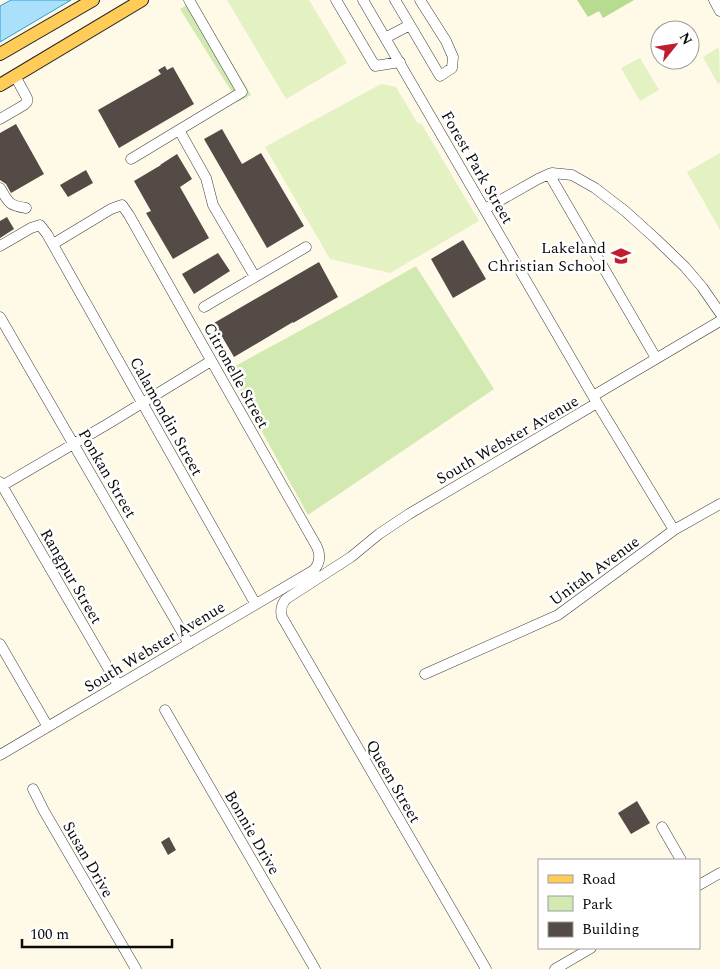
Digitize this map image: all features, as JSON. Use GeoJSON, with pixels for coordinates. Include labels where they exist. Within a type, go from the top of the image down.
{"type":"FeatureCollection","features":[{"type":"Feature","properties":{"kind":"main road"},"geometry":{"type":"LineString","coordinates":[[0,54],[93,0]]}},
{"type":"Feature","properties":{"kind":"main road"},"geometry":{"type":"LineString","coordinates":[[0,85],[142,0]]}},
{"type":"Feature","properties":{"kind":"street"},"geometry":{"type":"LineString","coordinates":[[131,159],[242,92],[190,0]]}},
{"type":"Feature","properties":{"kind":"street"},"geometry":{"type":"LineString","coordinates":[[336,0],[375,66],[400,62]]}},
{"type":"Feature","properties":{"kind":"street","name":"Forest Park Street"},"geometry":{"type":"LineString","coordinates":[[364,0],[595,399],[674,530]]}},
{"type":"Feature","properties":{"kind":"street"},"geometry":{"type":"LineString","coordinates":[[395,0],[440,76],[452,68],[453,57],[446,41],[420,0]]}},
{"type":"Feature","properties":{"kind":"street"},"geometry":{"type":"LineString","coordinates":[[714,0],[720,11]]}},
{"type":"Feature","properties":{"kind":"street"},"geometry":{"type":"LineString","coordinates":[[385,38],[410,25]]}},
{"type":"Feature","properties":{"kind":"street"},"geometry":{"type":"LineString","coordinates":[[0,119],[27,102],[27,98],[15,76]]}},
{"type":"Feature","properties":{"kind":"street"},"geometry":{"type":"LineString","coordinates":[[179,130],[206,178],[213,205],[255,277]]}},
{"type":"Feature","properties":{"kind":"street"},"geometry":{"type":"LineString","coordinates":[[549,174],[656,358]]}},
{"type":"Feature","properties":{"kind":"street"},"geometry":{"type":"LineString","coordinates":[[485,209],[549,174],[572,175],[595,188],[625,211],[685,268],[702,287],[720,313]]}},
{"type":"Feature","properties":{"kind":"street"},"geometry":{"type":"LineString","coordinates":[[0,188],[10,204],[26,208]]}},
{"type":"Feature","properties":{"kind":"street","name":"Citronelle Street"},"geometry":{"type":"LineString","coordinates":[[53,244],[111,209],[122,205],[130,215],[317,547],[320,559]]}},
{"type":"Feature","properties":{"kind":"street","name":"Calamondin Street"},"geometry":{"type":"LineString","coordinates":[[0,246],[31,228],[40,225],[53,244],[255,603]]}},
{"type":"Feature","properties":{"kind":"street"},"geometry":{"type":"LineString","coordinates":[[204,307],[306,247]]}},
{"type":"Feature","properties":{"kind":"street","name":"Ponkan Street"},"geometry":{"type":"LineString","coordinates":[[0,317],[189,644]]}},
{"type":"Feature","properties":{"kind":"street","name":"South Webster Avenue"},"geometry":{"type":"LineString","coordinates":[[282,607],[286,599],[351,557],[382,532],[409,514],[595,399],[656,358],[720,321]]}},
{"type":"Feature","properties":{"kind":"street"},"geometry":{"type":"LineString","coordinates":[[1,485],[211,361]]}},
{"type":"Feature","properties":{"kind":"street","name":"Rangpur Street"},"geometry":{"type":"LineString","coordinates":[[1,485],[118,685]]}},
{"type":"Feature","properties":{"kind":"street","name":"Unitah Avenue"},"geometry":{"type":"LineString","coordinates":[[425,674],[558,615],[674,530],[720,504]]}},
{"type":"Feature","properties":{"kind":"street","name":"South Webster Avenue"},"geometry":{"type":"LineString","coordinates":[[0,756],[255,603],[314,570],[320,559]]}},
{"type":"Feature","properties":{"kind":"street","name":"Queen Street"},"geometry":{"type":"LineString","coordinates":[[282,607],[280,612],[282,617],[486,969]]}},
{"type":"Feature","properties":{"kind":"street"},"geometry":{"type":"LineString","coordinates":[[0,644],[48,727]]}},
{"type":"Feature","properties":{"kind":"street","name":"Bonnie Drive"},"geometry":{"type":"LineString","coordinates":[[165,710],[315,969]]}},
{"type":"Feature","properties":{"kind":"street","name":"Susan Drive"},"geometry":{"type":"LineString","coordinates":[[33,790],[136,969]]}},
{"type":"Feature","properties":{"kind":"street"},"geometry":{"type":"LineString","coordinates":[[662,827],[681,859]]}},
{"type":"Feature","properties":{"kind":"street"},"geometry":{"type":"LineString","coordinates":[[700,884],[720,873]]}},
{"type":"Feature","properties":{"kind":"street"},"geometry":{"type":"LineString","coordinates":[[555,969],[589,949]]}},
{"type":"Feature","properties":{"kind":"green space"},"geometry":{"type":"Polygon","coordinates":[[[195,0],[251,95],[238,102],[180,9],[195,0]]]}},
{"type":"Feature","properties":{"kind":"green space"},"geometry":{"type":"Polygon","coordinates":[[[227,0],[309,0],[347,63],[286,99],[227,0]]]}},
{"type":"Feature","properties":{"kind":"green space"},"geometry":{"type":"Polygon","coordinates":[[[577,0],[634,0],[603,18],[599,11],[588,17],[577,0]]]}},
{"type":"Feature","properties":{"kind":"green space"},"geometry":{"type":"Polygon","coordinates":[[[719,47],[720,83],[718,84],[703,57],[719,47]]]}},
{"type":"Feature","properties":{"kind":"green space"},"geometry":{"type":"Polygon","coordinates":[[[640,58],[659,90],[640,101],[621,68],[640,58]]]}},
{"type":"Feature","properties":{"kind":"green space"},"geometry":{"type":"Polygon","coordinates":[[[381,84],[396,87],[418,124],[421,123],[479,221],[390,273],[330,259],[265,147],[381,84]]]}},
{"type":"Feature","properties":{"kind":"green space"},"geometry":{"type":"Polygon","coordinates":[[[720,153],[720,230],[687,172],[720,153]]]}},
{"type":"Feature","properties":{"kind":"green space"},"geometry":{"type":"Polygon","coordinates":[[[416,266],[494,389],[308,515],[228,370],[416,266]]]}},
{"type":"Feature","properties":{"kind":"water"},"geometry":{"type":"Polygon","coordinates":[[[11,0],[71,0],[0,42],[0,6],[11,0]]]}},
{"type":"Feature","properties":{"kind":"building"},"geometry":{"type":"Polygon","coordinates":[[[165,66],[167,70],[173,67],[194,104],[119,148],[98,110],[161,74],[158,70],[165,66]]]}},
{"type":"Feature","properties":{"kind":"building"},"geometry":{"type":"Polygon","coordinates":[[[16,124],[44,174],[11,193],[6,184],[0,180],[0,133],[16,124]]]}},
{"type":"Feature","properties":{"kind":"building"},"geometry":{"type":"Polygon","coordinates":[[[222,129],[242,164],[261,153],[304,226],[267,248],[204,139],[222,129]]]}},
{"type":"Feature","properties":{"kind":"building"},"geometry":{"type":"Polygon","coordinates":[[[177,154],[192,179],[180,187],[209,238],[173,259],[146,213],[151,211],[134,181],[177,154]]]}},
{"type":"Feature","properties":{"kind":"building"},"geometry":{"type":"Polygon","coordinates":[[[86,170],[93,183],[68,197],[60,185],[86,170]]]}},
{"type":"Feature","properties":{"kind":"building"},"geometry":{"type":"Polygon","coordinates":[[[7,217],[14,229],[0,238],[0,221],[7,217]]]}},
{"type":"Feature","properties":{"kind":"building"},"geometry":{"type":"Polygon","coordinates":[[[463,240],[486,279],[453,298],[431,259],[463,240]]]}},
{"type":"Feature","properties":{"kind":"building"},"geometry":{"type":"Polygon","coordinates":[[[218,253],[230,271],[194,294],[182,274],[218,253]]]}},
{"type":"Feature","properties":{"kind":"building"},"geometry":{"type":"Polygon","coordinates":[[[319,262],[338,297],[234,357],[214,323],[319,262]]]}},
{"type":"Feature","properties":{"kind":"building"},"geometry":{"type":"Polygon","coordinates":[[[637,801],[650,823],[631,834],[618,813],[637,801]]]}},
{"type":"Feature","properties":{"kind":"building"},"geometry":{"type":"Polygon","coordinates":[[[169,837],[176,850],[168,855],[161,842],[169,837]]]}},
{"type":"Feature","properties":{"kind":"place","name":"Lakeland Christian School"},"geometry":{"type":"Point","coordinates":[621,256]}}]}
